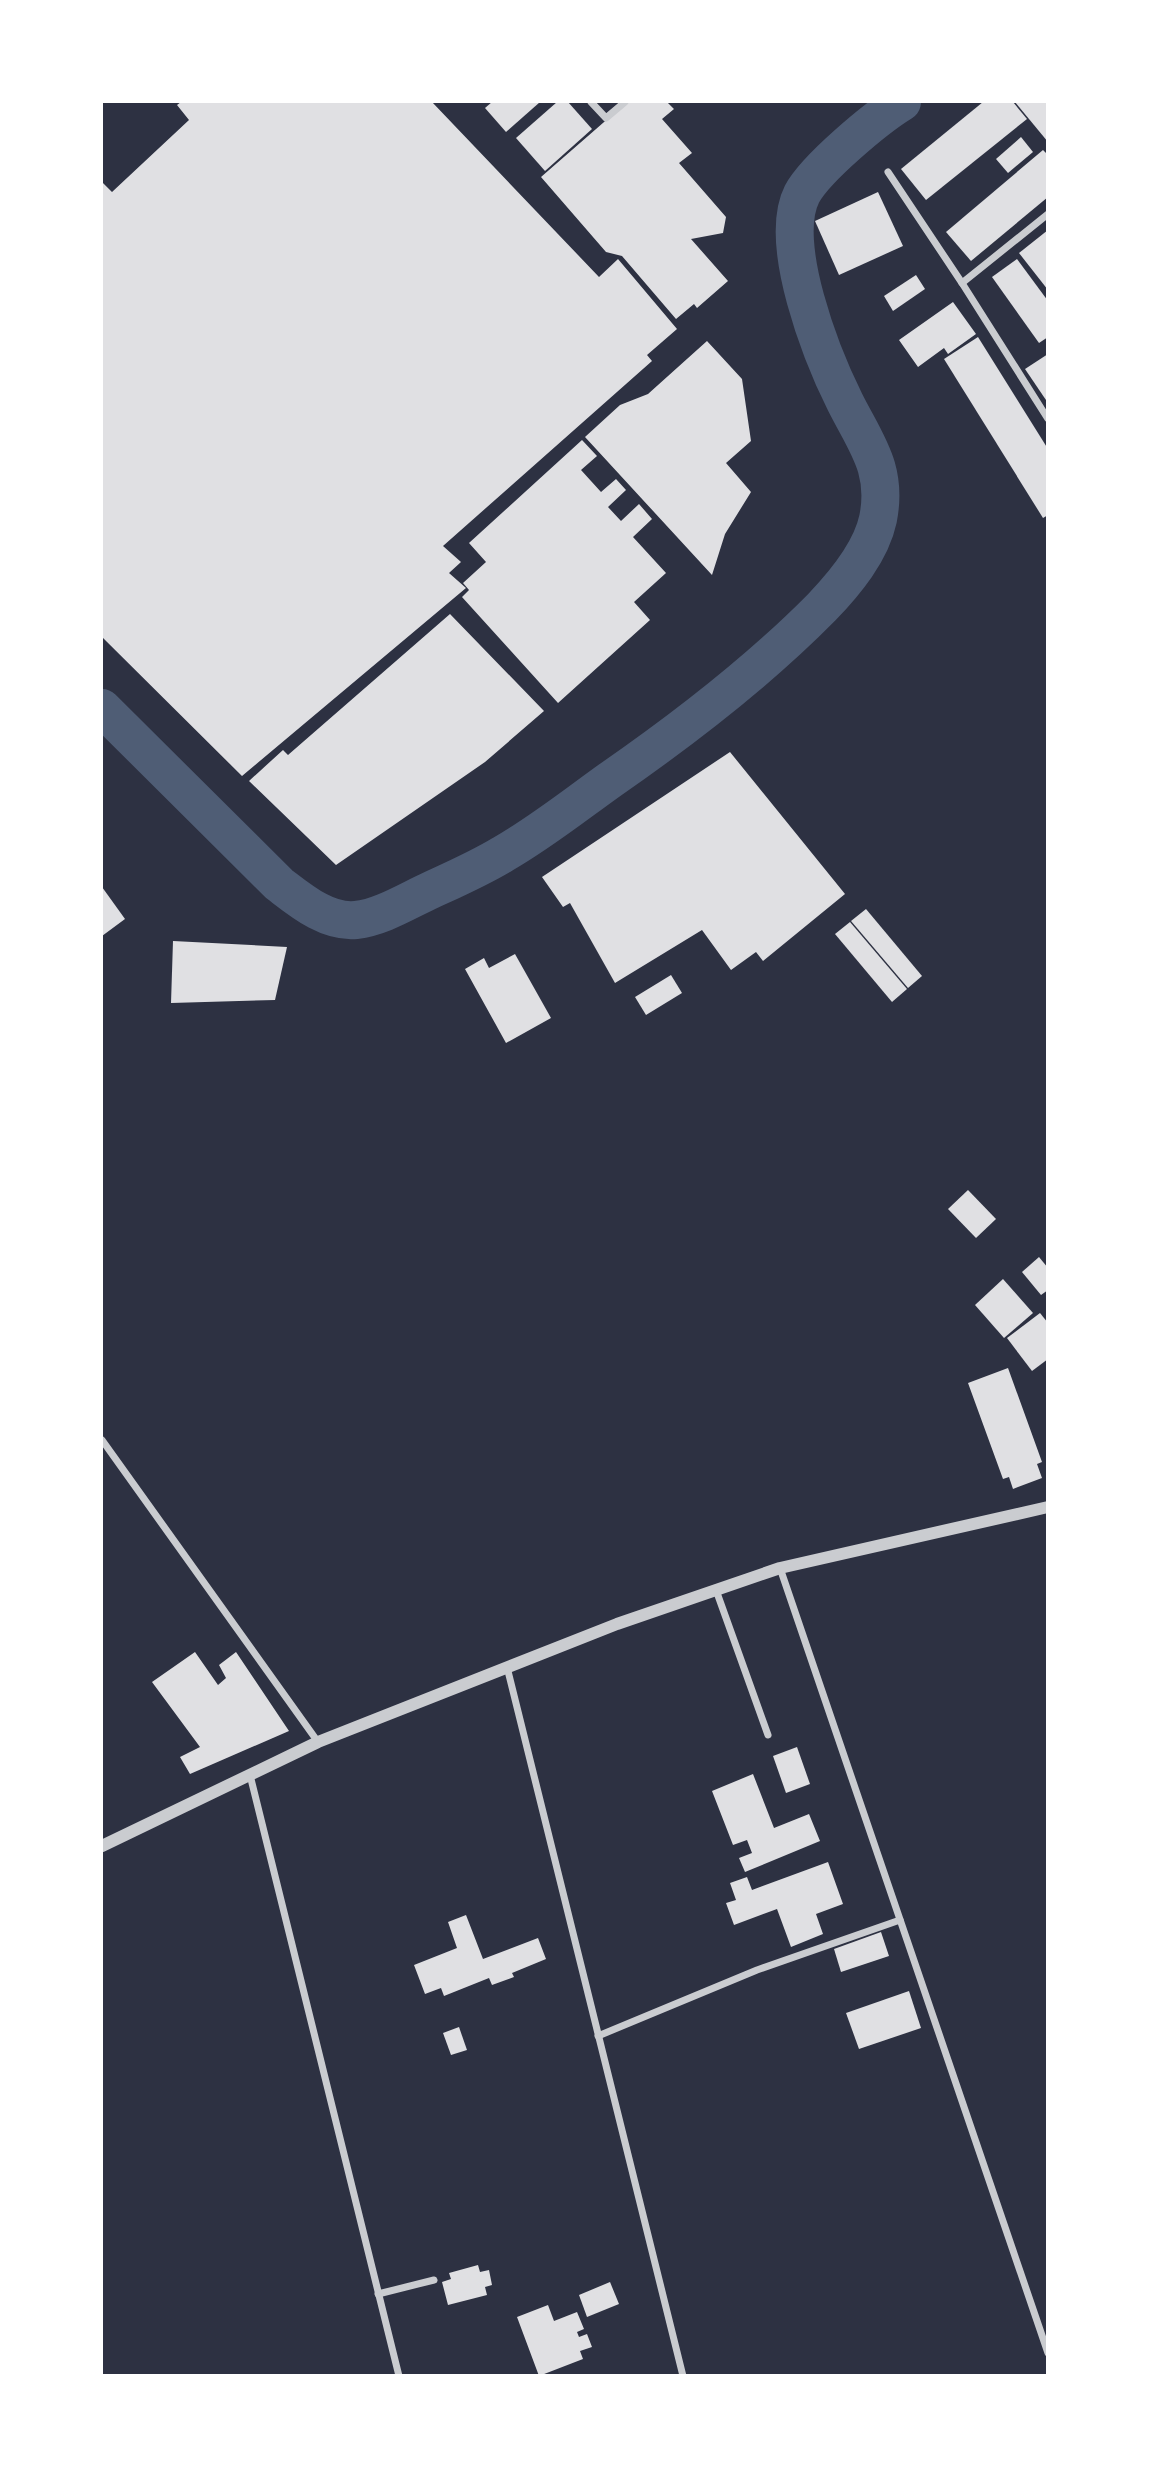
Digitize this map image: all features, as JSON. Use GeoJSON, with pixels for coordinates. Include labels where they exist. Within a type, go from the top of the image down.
{"type":"FeatureCollection","features":[{"type":"Feature","properties":{"kind":"street"},"geometry":{"type":"LineString","coordinates":[[591,102],[606,118],[625,102]]}},
{"type":"Feature","properties":{"kind":"street"},"geometry":{"type":"LineString","coordinates":[[888,172],[1048,419]]}},
{"type":"Feature","properties":{"kind":"street"},"geometry":{"type":"LineString","coordinates":[[962,283],[1048,214]]}},
{"type":"Feature","properties":{"kind":"street"},"geometry":{"type":"LineString","coordinates":[[102,1440],[318,1742]]}},
{"type":"Feature","properties":{"kind":"street"},"geometry":{"type":"LineString","coordinates":[[102,1846],[318,1742],[617,1624],[780,1568],[1048,1507]]}},
{"type":"Feature","properties":{"kind":"street"},"geometry":{"type":"LineString","coordinates":[[780,1568],[1048,2353]]}},
{"type":"Feature","properties":{"kind":"street"},"geometry":{"type":"LineString","coordinates":[[716,1590],[768,1735]]}},
{"type":"Feature","properties":{"kind":"street"},"geometry":{"type":"LineString","coordinates":[[507,1667],[683,2375]]}},
{"type":"Feature","properties":{"kind":"street"},"geometry":{"type":"LineString","coordinates":[[250,1775],[399,2375]]}},
{"type":"Feature","properties":{"kind":"street"},"geometry":{"type":"LineString","coordinates":[[598,2036],[757,1970],[900,1920]]}},
{"type":"Feature","properties":{"kind":"street"},"geometry":{"type":"LineString","coordinates":[[379,2294],[435,2280]]}},
{"type":"Feature","properties":{"kind":"building"},"geometry":{"type":"Polygon","coordinates":[[[181,102],[432,102],[599,277],[618,259],[677,329],[647,355],[652,361],[443,546],[461,562],[449,573],[466,588],[242,776],[102,637],[102,182],[112,192],[189,120],[177,105],[181,102]]]}},
{"type":"Feature","properties":{"kind":"building"},"geometry":{"type":"Polygon","coordinates":[[[492,102],[540,102],[506,132],[485,108],[492,102]]]}},
{"type":"Feature","properties":{"kind":"building"},"geometry":{"type":"Polygon","coordinates":[[[557,102],[568,102],[592,129],[545,171],[516,138],[557,102]]]}},
{"type":"Feature","properties":{"kind":"building"},"geometry":{"type":"Polygon","coordinates":[[[627,102],[667,102],[674,109],[662,119],[692,153],[679,163],[726,217],[723,233],[691,239],[728,281],[697,308],[694,304],[676,319],[622,256],[606,252],[541,177],[627,102]]]}},
{"type":"Feature","properties":{"kind":"building"},"geometry":{"type":"Polygon","coordinates":[[[983,102],[1013,102],[1027,119],[926,200],[901,169],[983,102]]]}},
{"type":"Feature","properties":{"kind":"building"},"geometry":{"type":"Polygon","coordinates":[[[1015,102],[1048,102],[1048,142],[1015,102]]]}},
{"type":"Feature","properties":{"kind":"building"},"geometry":{"type":"Polygon","coordinates":[[[1021,137],[1033,152],[1008,173],[996,159],[1021,137]]]}},
{"type":"Feature","properties":{"kind":"building"},"geometry":{"type":"Polygon","coordinates":[[[1043,150],[1048,155],[1048,197],[971,261],[946,232],[1043,150]]]}},
{"type":"Feature","properties":{"kind":"building"},"geometry":{"type":"Polygon","coordinates":[[[878,192],[903,246],[839,275],[815,221],[878,192]]]}},
{"type":"Feature","properties":{"kind":"building"},"geometry":{"type":"Polygon","coordinates":[[[1048,230],[1048,290],[1019,253],[1048,230]]]}},
{"type":"Feature","properties":{"kind":"building"},"geometry":{"type":"Polygon","coordinates":[[[1017,259],[1048,301],[1048,337],[1039,343],[992,277],[1017,259]]]}},
{"type":"Feature","properties":{"kind":"building"},"geometry":{"type":"Polygon","coordinates":[[[916,275],[925,289],[893,311],[884,296],[916,275]]]}},
{"type":"Feature","properties":{"kind":"building"},"geometry":{"type":"Polygon","coordinates":[[[953,302],[976,334],[948,354],[944,348],[918,367],[899,340],[953,302]]]}},
{"type":"Feature","properties":{"kind":"building"},"geometry":{"type":"Polygon","coordinates":[[[978,337],[1048,449],[1048,515],[1043,518],[944,359],[978,337]]]}},
{"type":"Feature","properties":{"kind":"building"},"geometry":{"type":"Polygon","coordinates":[[[707,341],[742,379],[751,441],[726,463],[751,492],[725,534],[712,575],[585,437],[620,405],[648,394],[707,341]]]}},
{"type":"Feature","properties":{"kind":"building"},"geometry":{"type":"Polygon","coordinates":[[[1048,354],[1048,403],[1025,369],[1048,354]]]}},
{"type":"Feature","properties":{"kind":"building"},"geometry":{"type":"Polygon","coordinates":[[[582,440],[597,456],[581,470],[601,492],[616,479],[626,490],[608,507],[621,521],[639,504],[652,519],[633,537],[666,573],[634,602],[650,620],[558,703],[462,597],[469,590],[463,583],[486,562],[469,543],[582,440]]]}},
{"type":"Feature","properties":{"kind":"building"},"geometry":{"type":"Polygon","coordinates":[[[450,614],[544,711],[485,762],[336,865],[249,781],[283,750],[288,755],[450,614]]]}},
{"type":"Feature","properties":{"kind":"building"},"geometry":{"type":"Polygon","coordinates":[[[730,752],[845,894],[763,961],[756,952],[731,970],[702,930],[615,983],[570,903],[563,907],[542,877],[730,752]]]}},
{"type":"Feature","properties":{"kind":"building"},"geometry":{"type":"Polygon","coordinates":[[[102,887],[125,919],[102,936],[102,887]]]}},
{"type":"Feature","properties":{"kind":"building"},"geometry":{"type":"Polygon","coordinates":[[[866,909],[922,976],[908,988],[851,921],[866,909]]]}},
{"type":"Feature","properties":{"kind":"building"},"geometry":{"type":"Polygon","coordinates":[[[850,922],[907,989],[892,1002],[835,934],[850,922]]]}},
{"type":"Feature","properties":{"kind":"building"},"geometry":{"type":"Polygon","coordinates":[[[173,941],[287,947],[275,1000],[171,1003],[173,941]]]}},
{"type":"Feature","properties":{"kind":"building"},"geometry":{"type":"Polygon","coordinates":[[[515,954],[551,1018],[506,1043],[465,969],[484,958],[489,968],[515,954]]]}},
{"type":"Feature","properties":{"kind":"building"},"geometry":{"type":"Polygon","coordinates":[[[671,975],[682,993],[646,1015],[635,997],[671,975]]]}},
{"type":"Feature","properties":{"kind":"building"},"geometry":{"type":"Polygon","coordinates":[[[968,1190],[996,1219],[976,1238],[948,1209],[968,1190]]]}},
{"type":"Feature","properties":{"kind":"building"},"geometry":{"type":"Polygon","coordinates":[[[1039,1257],[1048,1268],[1048,1290],[1041,1295],[1022,1272],[1039,1257]]]}},
{"type":"Feature","properties":{"kind":"building"},"geometry":{"type":"Polygon","coordinates":[[[1003,1279],[1033,1313],[1004,1338],[975,1305],[1003,1279]]]}},
{"type":"Feature","properties":{"kind":"building"},"geometry":{"type":"Polygon","coordinates":[[[1040,1313],[1048,1323],[1048,1359],[1032,1371],[1007,1338],[1040,1313]]]}},
{"type":"Feature","properties":{"kind":"building"},"geometry":{"type":"Polygon","coordinates":[[[1008,1368],[1042,1462],[1037,1464],[1042,1478],[1013,1489],[1009,1477],[1003,1479],[968,1383],[1008,1368]]]}},
{"type":"Feature","properties":{"kind":"building"},"geometry":{"type":"Polygon","coordinates":[[[195,1652],[218,1685],[226,1678],[219,1665],[236,1652],[289,1731],[190,1774],[180,1757],[200,1747],[152,1682],[195,1652]]]}},
{"type":"Feature","properties":{"kind":"building"},"geometry":{"type":"Polygon","coordinates":[[[797,1747],[810,1784],[786,1793],[773,1756],[797,1747]]]}},
{"type":"Feature","properties":{"kind":"building"},"geometry":{"type":"Polygon","coordinates":[[[753,1774],[774,1828],[809,1814],[820,1841],[745,1872],[739,1858],[752,1853],[747,1840],[733,1845],[712,1791],[753,1774]]]}},
{"type":"Feature","properties":{"kind":"building"},"geometry":{"type":"Polygon","coordinates":[[[828,1862],[843,1904],[816,1914],[823,1934],[791,1947],[777,1909],[734,1925],[726,1903],[736,1900],[730,1883],[747,1877],[752,1890],[828,1862]]]}},
{"type":"Feature","properties":{"kind":"building"},"geometry":{"type":"Polygon","coordinates":[[[466,1915],[483,1959],[538,1938],[546,1959],[512,1973],[514,1977],[492,1985],[489,1978],[444,1996],[441,1988],[425,1994],[414,1965],[457,1948],[448,1922],[466,1915]]]}},
{"type":"Feature","properties":{"kind":"building"},"geometry":{"type":"Polygon","coordinates":[[[881,1932],[889,1956],[841,1972],[834,1949],[881,1932]]]}},
{"type":"Feature","properties":{"kind":"building"},"geometry":{"type":"Polygon","coordinates":[[[909,1991],[921,2028],[859,2049],[846,2013],[909,1991]]]}},
{"type":"Feature","properties":{"kind":"building"},"geometry":{"type":"Polygon","coordinates":[[[459,2027],[467,2050],[451,2055],[443,2033],[459,2027]]]}},
{"type":"Feature","properties":{"kind":"building"},"geometry":{"type":"Polygon","coordinates":[[[478,2265],[480,2272],[489,2270],[492,2285],[485,2287],[487,2295],[448,2305],[442,2282],[451,2279],[449,2273],[478,2265]]]}},
{"type":"Feature","properties":{"kind":"building"},"geometry":{"type":"Polygon","coordinates":[[[610,2282],[619,2304],[587,2317],[579,2295],[610,2282]]]}},
{"type":"Feature","properties":{"kind":"building"},"geometry":{"type":"Polygon","coordinates":[[[548,2305],[554,2321],[577,2312],[584,2329],[577,2332],[579,2337],[587,2334],[592,2347],[580,2351],[583,2359],[539,2376],[517,2317],[548,2305]]]}},
{"type":"Feature","properties":{"kind":"waterway"},"geometry":{"type":"LineString","coordinates":[[102,708],[279,884],[314,909],[345,920],[356,920],[385,912],[517,846],[693,720],[747,677],[822,607],[856,566],[875,531],[880,501],[877,471],[815,329],[799,269],[795,241],[796,215],[802,194],[820,171],[877,119],[902,102]]}}]}
